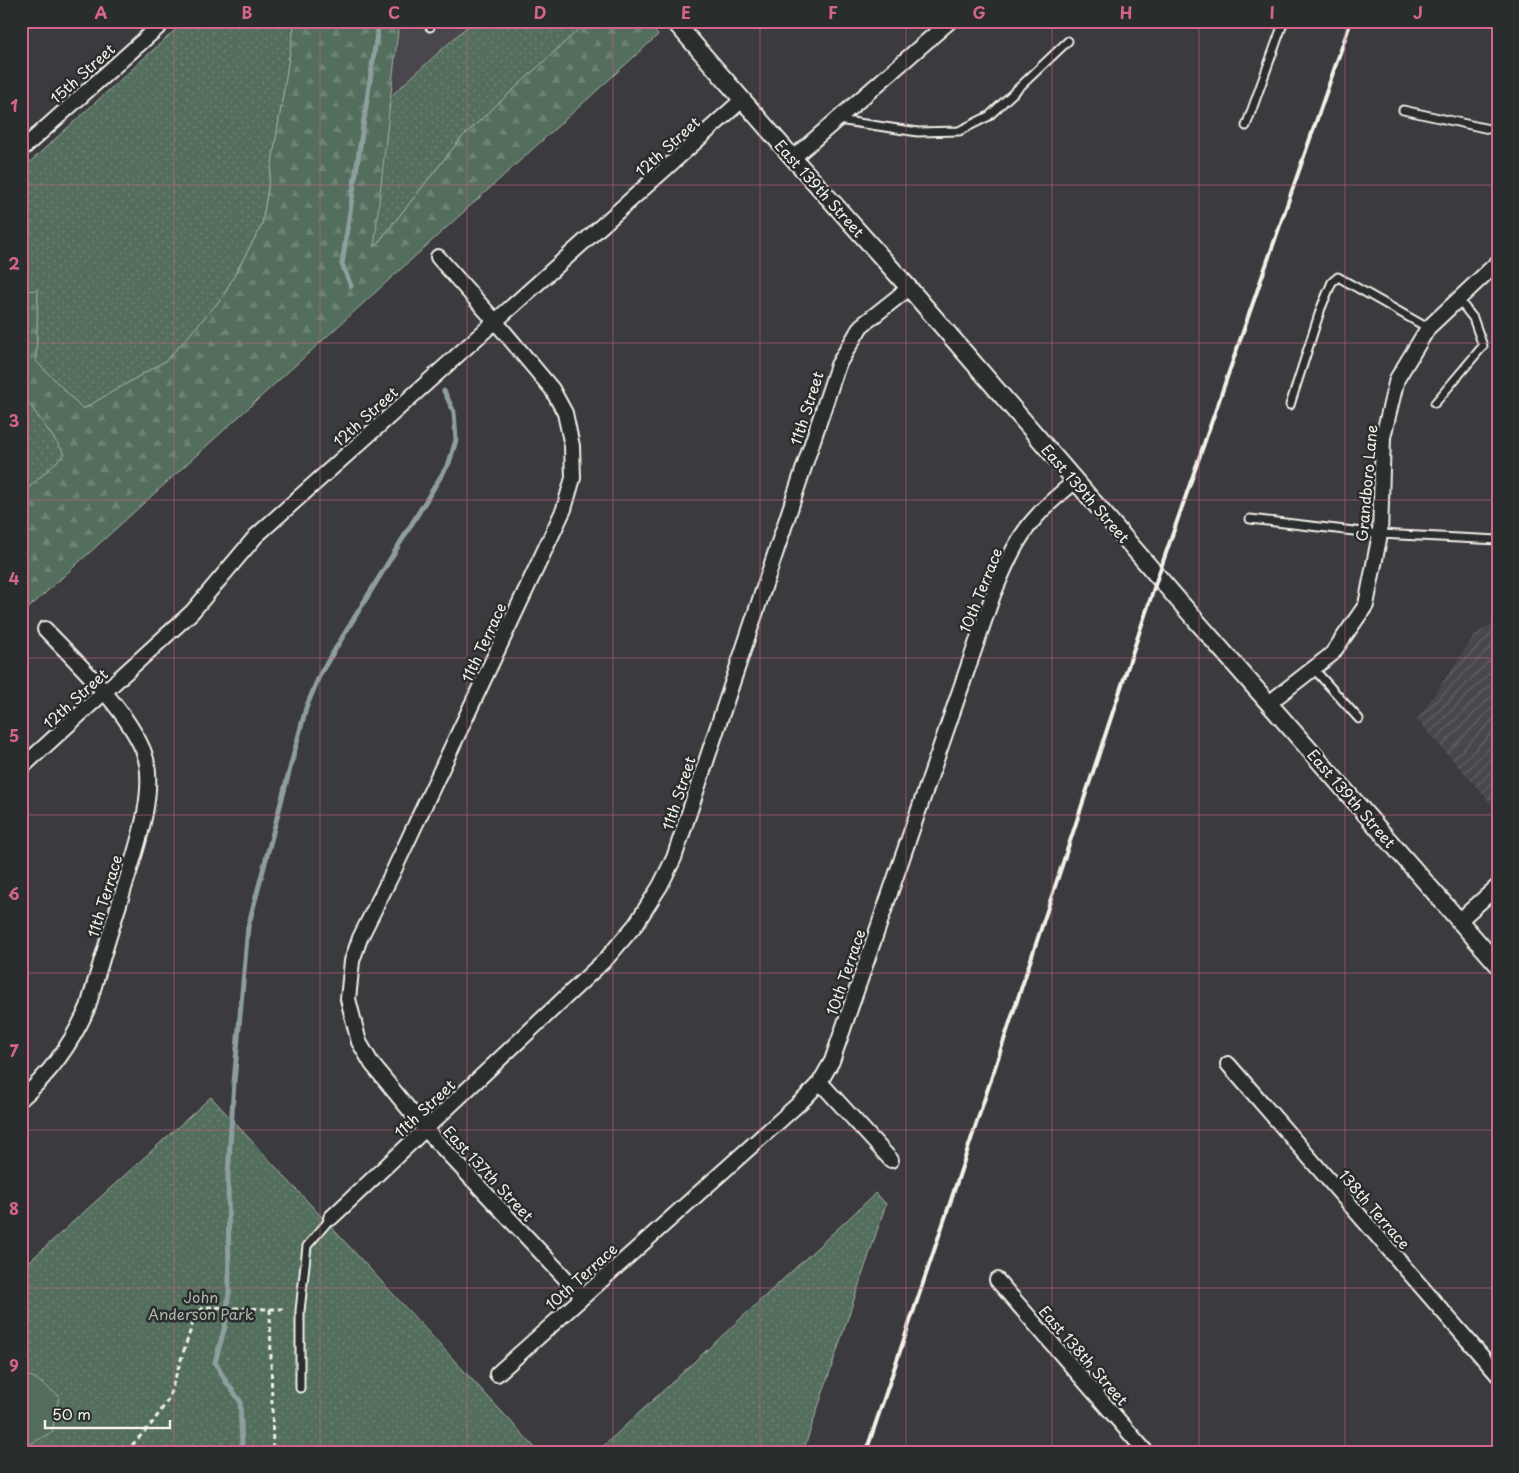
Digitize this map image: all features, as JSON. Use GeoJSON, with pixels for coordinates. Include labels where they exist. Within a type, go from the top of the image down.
{"type":"FeatureCollection","features":[{"type":"Feature","properties":{"kind":"street","name":"15th Street"},"geometry":{"type":"LineString","coordinates":[[21,150],[165,21]]}},
{"type":"Feature","properties":{"kind":"street","name":"East 139th Street"},"geometry":{"type":"LineString","coordinates":[[674,21],[1498,965]]}},
{"type":"Feature","properties":{"kind":"street"},"geometry":{"type":"LineString","coordinates":[[793,158],[950,21]]}},
{"type":"Feature","properties":{"kind":"street","name":"12th Street"},"geometry":{"type":"LineString","coordinates":[[21,768],[192,612],[256,536],[742,100]]}},
{"type":"Feature","properties":{"kind":"street"},"geometry":{"type":"LineString","coordinates":[[438,257],[495,320]]}},
{"type":"Feature","properties":{"kind":"street","name":"Grandboro Lane"},"geometry":{"type":"LineString","coordinates":[[1269,703],[1332,654],[1366,605],[1380,534],[1383,436],[1397,379],[1428,328],[1498,262]]}},
{"type":"Feature","properties":{"kind":"street","name":"11th Street"},"geometry":{"type":"LineString","coordinates":[[331,1218],[607,958],[636,924],[660,886],[677,848],[838,365],[861,326],[909,288]]}},
{"type":"Feature","properties":{"kind":"street","name":"11th Terrace"},"geometry":{"type":"LineString","coordinates":[[349,985],[352,961],[360,938],[564,509],[573,478],[572,446],[565,413],[552,389],[495,320]]}},
{"type":"Feature","properties":{"kind":"street","name":"10th Terrace"},"geometry":{"type":"LineString","coordinates":[[497,1374],[792,1110],[820,1082],[832,1061],[996,587],[1010,555],[1024,532],[1038,514],[1075,481]]}},
{"type":"Feature","properties":{"kind":"street","name":"11th Terrace"},"geometry":{"type":"LineString","coordinates":[[21,1099],[41,1082],[60,1057],[88,1006],[143,825],[149,783],[144,752],[132,728],[104,692],[46,629]]}},
{"type":"Feature","properties":{"kind":"street"},"geometry":{"type":"LineString","coordinates":[[1460,920],[1498,886]]}},
{"type":"Feature","properties":{"kind":"street","name":"East 137th Street"},"geometry":{"type":"LineString","coordinates":[[349,985],[348,999],[359,1042],[372,1064],[425,1130],[582,1296]]}},
{"type":"Feature","properties":{"kind":"street","name":"138th Terrace"},"geometry":{"type":"LineString","coordinates":[[1228,1064],[1498,1376]]}},
{"type":"Feature","properties":{"kind":"street"},"geometry":{"type":"LineString","coordinates":[[820,1082],[891,1160]]}},
{"type":"Feature","properties":{"kind":"street","name":"East 138th Street"},"geometry":{"type":"LineString","coordinates":[[997,1280],[1146,1452]]}},
{"type":"Feature","properties":{"kind":"lane"},"geometry":{"type":"LineString","coordinates":[[1246,126],[1284,21]]}},
{"type":"Feature","properties":{"kind":"lane"},"geometry":{"type":"LineString","coordinates":[[836,120],[918,132],[959,131],[989,116],[1068,42]]}},
{"type":"Feature","properties":{"kind":"lane"},"geometry":{"type":"LineString","coordinates":[[1403,110],[1498,131]]}},
{"type":"Feature","properties":{"kind":"lane"},"geometry":{"type":"LineString","coordinates":[[1290,405],[1321,308],[1332,282],[1338,277],[1428,328]]}},
{"type":"Feature","properties":{"kind":"lane"},"geometry":{"type":"LineString","coordinates":[[1435,403],[1483,346],[1473,318],[1458,299]]}},
{"type":"Feature","properties":{"kind":"lane"},"geometry":{"type":"LineString","coordinates":[[1250,519],[1380,534],[1498,540]]}},
{"type":"Feature","properties":{"kind":"lane"},"geometry":{"type":"LineString","coordinates":[[1313,668],[1359,719]]}},
{"type":"Feature","properties":{"kind":"lane"},"geometry":{"type":"LineString","coordinates":[[300,1388],[300,1311],[307,1246],[331,1218]]}},
{"type":"Feature","properties":{"kind":"path"},"geometry":{"type":"LineString","coordinates":[[126,1452],[153,1422],[168,1400],[195,1316],[204,1306],[283,1309]]}},
{"type":"Feature","properties":{"kind":"path"},"geometry":{"type":"LineString","coordinates":[[270,1309],[273,1452]]}},
{"type":"Feature","properties":{"kind":"shaded area"},"geometry":{"type":"Polygon","coordinates":[[[399,21],[473,21],[390,97],[399,21]]]}},
{"type":"Feature","properties":{"kind":"shaded area"},"geometry":{"type":"Polygon","coordinates":[[[1498,620],[1498,811],[1417,720],[1475,635],[1498,620]]]}},
{"type":"Feature","properties":{"kind":"green space"},"geometry":{"type":"Polygon","coordinates":[[[185,21],[295,21],[262,225],[222,298],[167,360],[83,409],[36,361],[38,291],[21,291],[21,170],[185,21]]]}},
{"type":"Feature","properties":{"kind":"green space"},"geometry":{"type":"Polygon","coordinates":[[[295,21],[399,21],[374,248],[462,137],[588,21],[646,21],[658,35],[21,615],[21,495],[65,454],[21,392],[21,291],[38,290],[36,361],[83,409],[167,360],[222,298],[262,225],[295,21]]]}},
{"type":"Feature","properties":{"kind":"green space"},"geometry":{"type":"Polygon","coordinates":[[[473,21],[588,21],[462,137],[373,249],[390,97],[473,21]]]}},
{"type":"Feature","properties":{"kind":"green space"},"geometry":{"type":"Polygon","coordinates":[[[21,392],[65,454],[21,495],[21,392]]]}},
{"type":"Feature","properties":{"kind":"green space","name":"John Anderson Park"},"geometry":{"type":"Polygon","coordinates":[[[211,1097],[539,1452],[21,1452],[21,1269],[211,1097]]]}},
{"type":"Feature","properties":{"kind":"green space"},"geometry":{"type":"Polygon","coordinates":[[[876,1193],[886,1204],[803,1452],[597,1452],[876,1193]]]}},
{"type":"Feature","properties":{"kind":"green space"},"geometry":{"type":"Polygon","coordinates":[[[21,1374],[33,1377],[59,1396],[52,1432],[25,1447],[21,1446],[21,1374]]]}},
{"type":"Feature","properties":{"kind":"waterway"},"geometry":{"type":"LineString","coordinates":[[351,286],[342,264],[379,21]]}},
{"type":"Feature","properties":{"kind":"waterway"},"geometry":{"type":"LineString","coordinates":[[240,1452],[242,1446],[240,1401],[215,1362],[225,1326],[229,1292],[228,1175],[248,927],[306,708],[320,674],[449,463],[456,440],[454,412],[444,391]]}},
{"type":"Feature","properties":{"kind":"railway"},"geometry":{"type":"LineString","coordinates":[[866,1452],[1158,576],[1351,21]]}}]}
